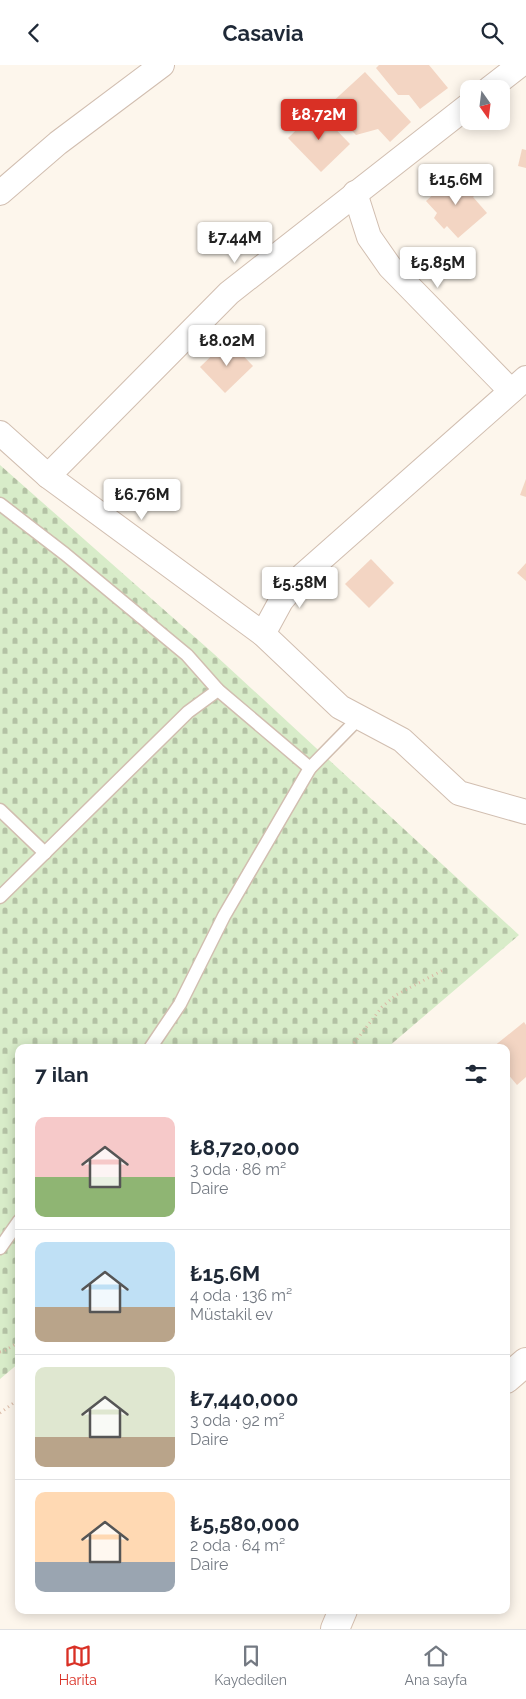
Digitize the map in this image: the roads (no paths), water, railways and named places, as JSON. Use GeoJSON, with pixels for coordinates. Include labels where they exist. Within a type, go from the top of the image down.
{"type":"FeatureCollection","features":[{"type":"Feature","properties":{"kind":"street"},"geometry":{"type":"LineString","coordinates":[[0,193],[58,143],[162,65]]}},
{"type":"Feature","properties":{"kind":"street"},"geometry":{"type":"LineString","coordinates":[[501,80],[520,65]]}},
{"type":"Feature","properties":{"kind":"street"},"geometry":{"type":"LineString","coordinates":[[48,476],[230,293],[460,112]]}},
{"type":"Feature","properties":{"kind":"street"},"geometry":{"type":"LineString","coordinates":[[263,634],[281,601],[302,576],[518,384],[390,267],[369,237],[355,193]]}},
{"type":"Feature","properties":{"kind":"street"},"geometry":{"type":"LineString","coordinates":[[0,433],[48,476],[263,634],[340,707],[402,740],[459,793],[526,812]]}},
{"type":"Feature","properties":{"kind":"street"},"geometry":{"type":"LineString","coordinates":[[510,1376],[526,1363]]}},
{"type":"Feature","properties":{"kind":"street"},"geometry":{"type":"LineString","coordinates":[[335,1629],[341,1614]]}},
{"type":"Feature","properties":{"kind":"lane"},"geometry":{"type":"LineString","coordinates":[[0,504],[66,554],[187,655],[218,690],[310,768]]}},
{"type":"Feature","properties":{"kind":"lane"},"geometry":{"type":"LineString","coordinates":[[0,897],[188,712],[218,690]]}},
{"type":"Feature","properties":{"kind":"lane"},"geometry":{"type":"LineString","coordinates":[[153,1044],[180,1004],[224,916],[310,768],[360,717]]}},
{"type":"Feature","properties":{"kind":"lane"},"geometry":{"type":"LineString","coordinates":[[0,810],[45,853]]}},
{"type":"Feature","properties":{"kind":"lane"},"geometry":{"type":"LineString","coordinates":[[0,1248],[15,1227]]}}]}
